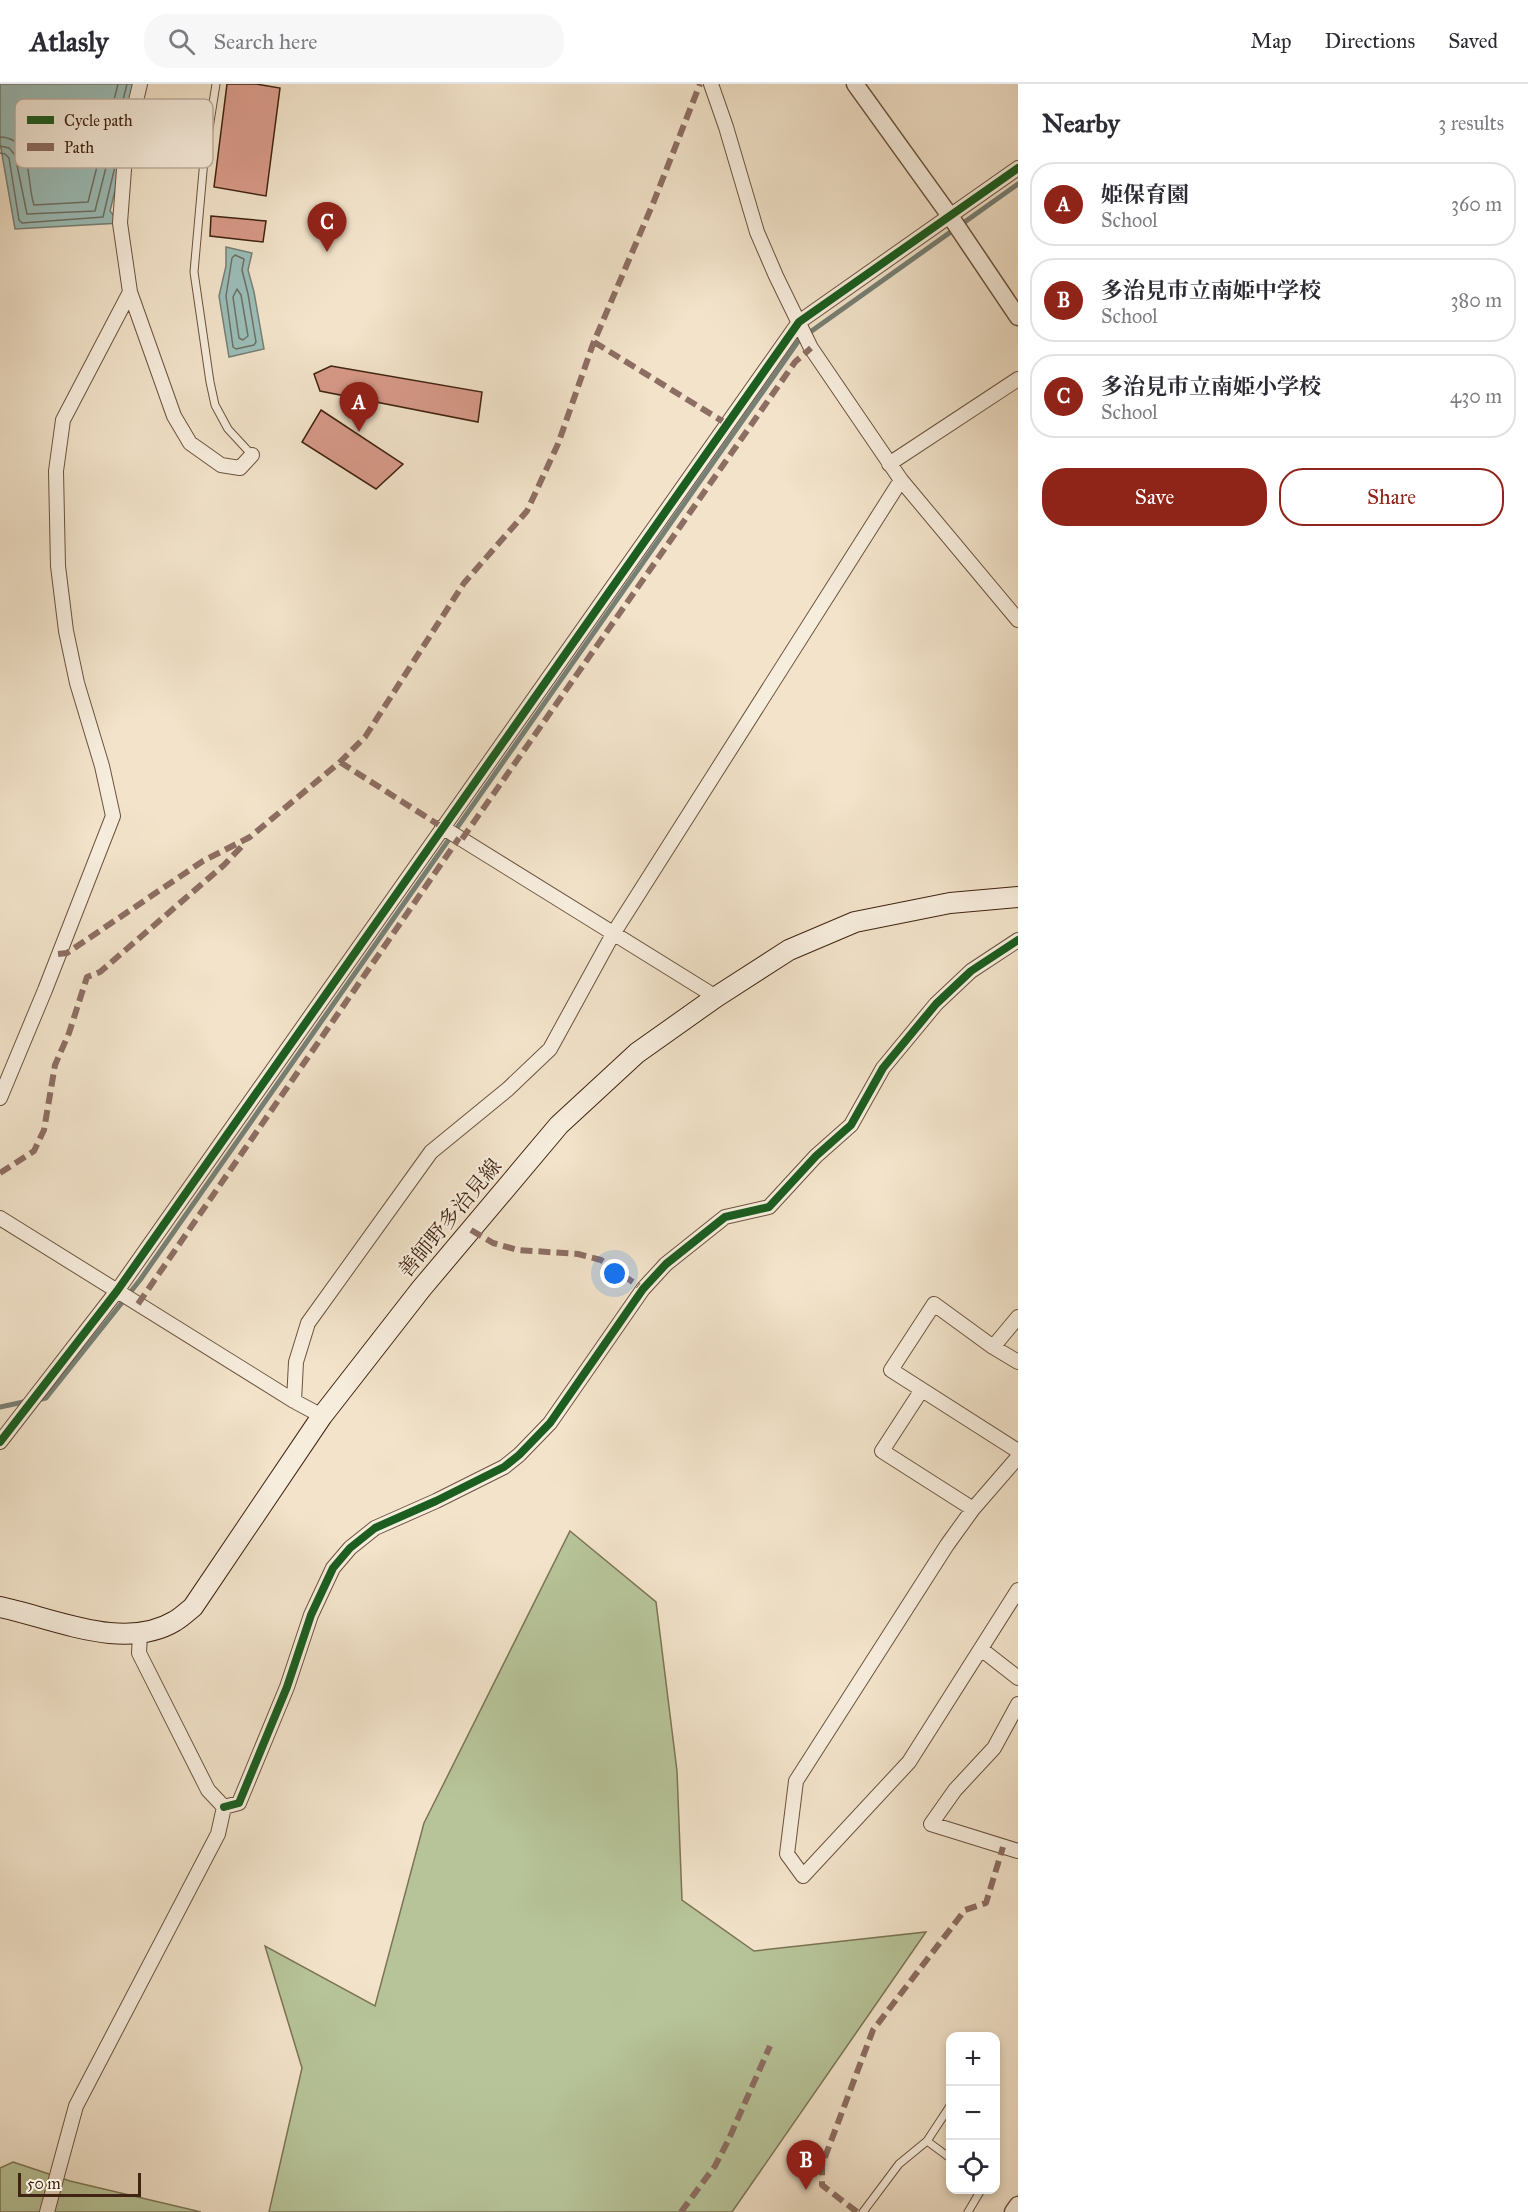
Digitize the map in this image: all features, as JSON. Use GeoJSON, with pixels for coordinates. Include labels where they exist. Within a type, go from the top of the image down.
{"type":"FeatureCollection","features":[{"type":"Feature","properties":{"kind":"main road","name":"善師野多治見線"},"geometry":{"type":"LineString","coordinates":[[0,1606],[105,1634],[140,1634],[174,1622],[193,1607],[322,1416],[421,1289],[559,1125],[637,1053],[716,997],[789,950],[855,922],[950,903],[1018,897]]}},
{"type":"Feature","properties":{"kind":"street"},"geometry":{"type":"LineString","coordinates":[[136,99],[140,84]]}},
{"type":"Feature","properties":{"kind":"street"},"geometry":{"type":"LineString","coordinates":[[711,84],[757,232],[810,348],[901,480],[1018,620]]}},
{"type":"Feature","properties":{"kind":"street"},"geometry":{"type":"LineString","coordinates":[[855,84],[950,216],[1018,317]]}},
{"type":"Feature","properties":{"kind":"street"},"geometry":{"type":"LineString","coordinates":[[124,168],[120,223],[130,292],[174,416],[190,443],[221,465],[240,468],[252,455]]}},
{"type":"Feature","properties":{"kind":"street"},"geometry":{"type":"LineString","coordinates":[[0,1442],[117,1292],[799,322],[1018,168]]}},
{"type":"Feature","properties":{"kind":"street"},"geometry":{"type":"LineString","coordinates":[[0,1098],[42,999],[113,816],[102,766],[77,682],[66,631],[58,566],[57,471],[63,420],[130,292]]}},
{"type":"Feature","properties":{"kind":"street"},"geometry":{"type":"LineString","coordinates":[[889,464],[1018,379]]}},
{"type":"Feature","properties":{"kind":"street"},"geometry":{"type":"LineString","coordinates":[[294,1401],[296,1362],[308,1323],[431,1152],[508,1089],[550,1049],[613,934],[901,480]]}},
{"type":"Feature","properties":{"kind":"street"},"geometry":{"type":"LineString","coordinates":[[442,827],[716,997]]}},
{"type":"Feature","properties":{"kind":"street"},"geometry":{"type":"LineString","coordinates":[[224,1807],[239,1803],[287,1687],[311,1615],[333,1568],[350,1548],[375,1528],[504,1467],[519,1455],[550,1422],[643,1289],[666,1264],[725,1216],[769,1207],[816,1155],[851,1125],[883,1068],[936,1004],[971,971],[1018,940]]}},
{"type":"Feature","properties":{"kind":"street"},"geometry":{"type":"LineString","coordinates":[[0,1218],[294,1401],[322,1416]]}},
{"type":"Feature","properties":{"kind":"street"},"geometry":{"type":"LineString","coordinates":[[1018,1362],[993,1347],[934,1304],[891,1370],[1018,1451]]}},
{"type":"Feature","properties":{"kind":"street"},"geometry":{"type":"LineString","coordinates":[[993,1347],[1018,1317]]}},
{"type":"Feature","properties":{"kind":"street"},"geometry":{"type":"LineString","coordinates":[[921,1391],[882,1451],[973,1509]]}},
{"type":"Feature","properties":{"kind":"street"},"geometry":{"type":"LineString","coordinates":[[1018,1457],[973,1509],[796,1781],[787,1854],[803,1876],[909,1762],[1018,1590]]}},
{"type":"Feature","properties":{"kind":"street"},"geometry":{"type":"LineString","coordinates":[[140,1634],[139,1653],[208,1790],[224,1807]]}},
{"type":"Feature","properties":{"kind":"street"},"geometry":{"type":"LineString","coordinates":[[981,1649],[1018,1678]]}},
{"type":"Feature","properties":{"kind":"street"},"geometry":{"type":"LineString","coordinates":[[1018,1704],[994,1748],[955,1790],[931,1824],[1018,1851]]}},
{"type":"Feature","properties":{"kind":"street"},"geometry":{"type":"LineString","coordinates":[[46,2212],[76,2106],[218,1834],[224,1807]]}},
{"type":"Feature","properties":{"kind":"street"},"geometry":{"type":"LineString","coordinates":[[1013,2212],[1018,2205]]}},
{"type":"Feature","properties":{"kind":"lane"},"geometry":{"type":"LineString","coordinates":[[213,103],[216,84]]}},
{"type":"Feature","properties":{"kind":"lane"},"geometry":{"type":"LineString","coordinates":[[203,168],[194,272],[210,382],[215,405],[228,429],[252,455]]}},
{"type":"Feature","properties":{"kind":"lane"},"geometry":{"type":"LineString","coordinates":[[863,2212],[898,2164],[927,2141],[946,2113]]}},
{"type":"Feature","properties":{"kind":"lane"},"geometry":{"type":"LineString","coordinates":[[927,2141],[946,2154]]}},
{"type":"Feature","properties":{"kind":"lane"},"geometry":{"type":"LineString","coordinates":[[968,2212],[979,2194]]}},
{"type":"Feature","properties":{"kind":"green space"},"geometry":{"type":"Polygon","coordinates":[[[570,1531],[656,1602],[677,1771],[682,1900],[754,1951],[926,1932],[732,2212],[269,2212],[302,2068],[265,1946],[375,2006],[424,1823],[570,1531]]]}},
{"type":"Feature","properties":{"kind":"green space"},"geometry":{"type":"Polygon","coordinates":[[[13,2162],[70,2181],[201,2212],[0,2212],[0,2168],[13,2162]]]}},
{"type":"Feature","properties":{"kind":"water"},"geometry":{"type":"Polygon","coordinates":[[[0,84],[141,84],[137,99],[15,99],[15,168],[120,168],[110,211],[120,223],[15,229],[0,143],[0,84]]]}},
{"type":"Feature","properties":{"kind":"water"},"geometry":{"type":"Polygon","coordinates":[[[226,247],[252,253],[248,270],[264,349],[229,357],[219,296],[226,266],[226,247]]]}},
{"type":"Feature","properties":{"kind":"building"},"geometry":{"type":"Polygon","coordinates":[[[227,84],[256,84],[280,88],[266,196],[214,187],[227,84]]]}},
{"type":"Feature","properties":{"kind":"building"},"geometry":{"type":"Polygon","coordinates":[[[211,216],[266,221],[263,242],[210,236],[211,216]]]}},
{"type":"Feature","properties":{"kind":"building"},"geometry":{"type":"Polygon","coordinates":[[[331,366],[482,392],[478,422],[320,391],[314,374],[331,366]]]}},
{"type":"Feature","properties":{"kind":"building"},"geometry":{"type":"Polygon","coordinates":[[[321,410],[403,464],[376,489],[302,442],[321,410]]]}},
{"type":"Feature","properties":{"kind":"waterway"},"geometry":{"type":"LineString","coordinates":[[37,1400],[46,1398],[140,1280],[799,340],[1018,184]]}},
{"type":"Feature","properties":{"kind":"waterway"},"geometry":{"type":"LineString","coordinates":[[0,1407],[28,1401]]}},
{"type":"Feature","properties":{"kind":"marked path"},"geometry":{"type":"LineString","coordinates":[[58,954],[67,953],[203,861],[250,837],[340,762],[365,737],[464,583],[527,511],[558,444],[593,344],[654,201],[700,84]]}},
{"type":"Feature","properties":{"kind":"marked path"},"geometry":{"type":"LineString","coordinates":[[594,342],[727,424]]}},
{"type":"Feature","properties":{"kind":"marked path"},"geometry":{"type":"LineString","coordinates":[[462,839],[795,362],[811,348]]}},
{"type":"Feature","properties":{"kind":"marked path"},"geometry":{"type":"LineString","coordinates":[[340,762],[442,827]]}},
{"type":"Feature","properties":{"kind":"marked path"},"geometry":{"type":"LineString","coordinates":[[138,1304],[459,838]]}},
{"type":"Feature","properties":{"kind":"marked path"},"geometry":{"type":"LineString","coordinates":[[0,1173],[34,1151],[44,1130],[55,1065],[69,1033],[87,977],[100,972],[224,865],[244,844]]}},
{"type":"Feature","properties":{"kind":"marked path"},"geometry":{"type":"LineString","coordinates":[[471,1230],[493,1243],[518,1250],[578,1254],[601,1260],[643,1289]]}},
{"type":"Feature","properties":{"kind":"marked path"},"geometry":{"type":"LineString","coordinates":[[857,2212],[822,2185],[822,2165],[873,2030],[965,1910],[986,1903],[1003,1847]]}},
{"type":"Feature","properties":{"kind":"marked path"},"geometry":{"type":"LineString","coordinates":[[681,2212],[715,2166],[770,2046]]}},
{"type":"Feature","properties":{"kind":"cycle path"},"geometry":{"type":"LineString","coordinates":[[0,1442],[117,1291],[799,322],[1018,168]]}},
{"type":"Feature","properties":{"kind":"cycle path"},"geometry":{"type":"LineString","coordinates":[[224,1807],[239,1803],[287,1687],[311,1615],[333,1568],[350,1548],[375,1528],[504,1467],[519,1455],[550,1423],[643,1289],[666,1264],[725,1217],[769,1207],[816,1156],[851,1125],[883,1068],[936,1004],[971,971],[1018,940]]}},
{"type":"Feature","properties":{"kind":"place","name":"多治見市立南姫小学校"},"geometry":{"type":"Point","coordinates":[327,252]}},
{"type":"Feature","properties":{"kind":"place","name":"姫保育園"},"geometry":{"type":"Point","coordinates":[359,432]}},
{"type":"Feature","properties":{"kind":"place","name":"多治見市立南姫中学校"},"geometry":{"type":"Point","coordinates":[806,2190]}}]}
